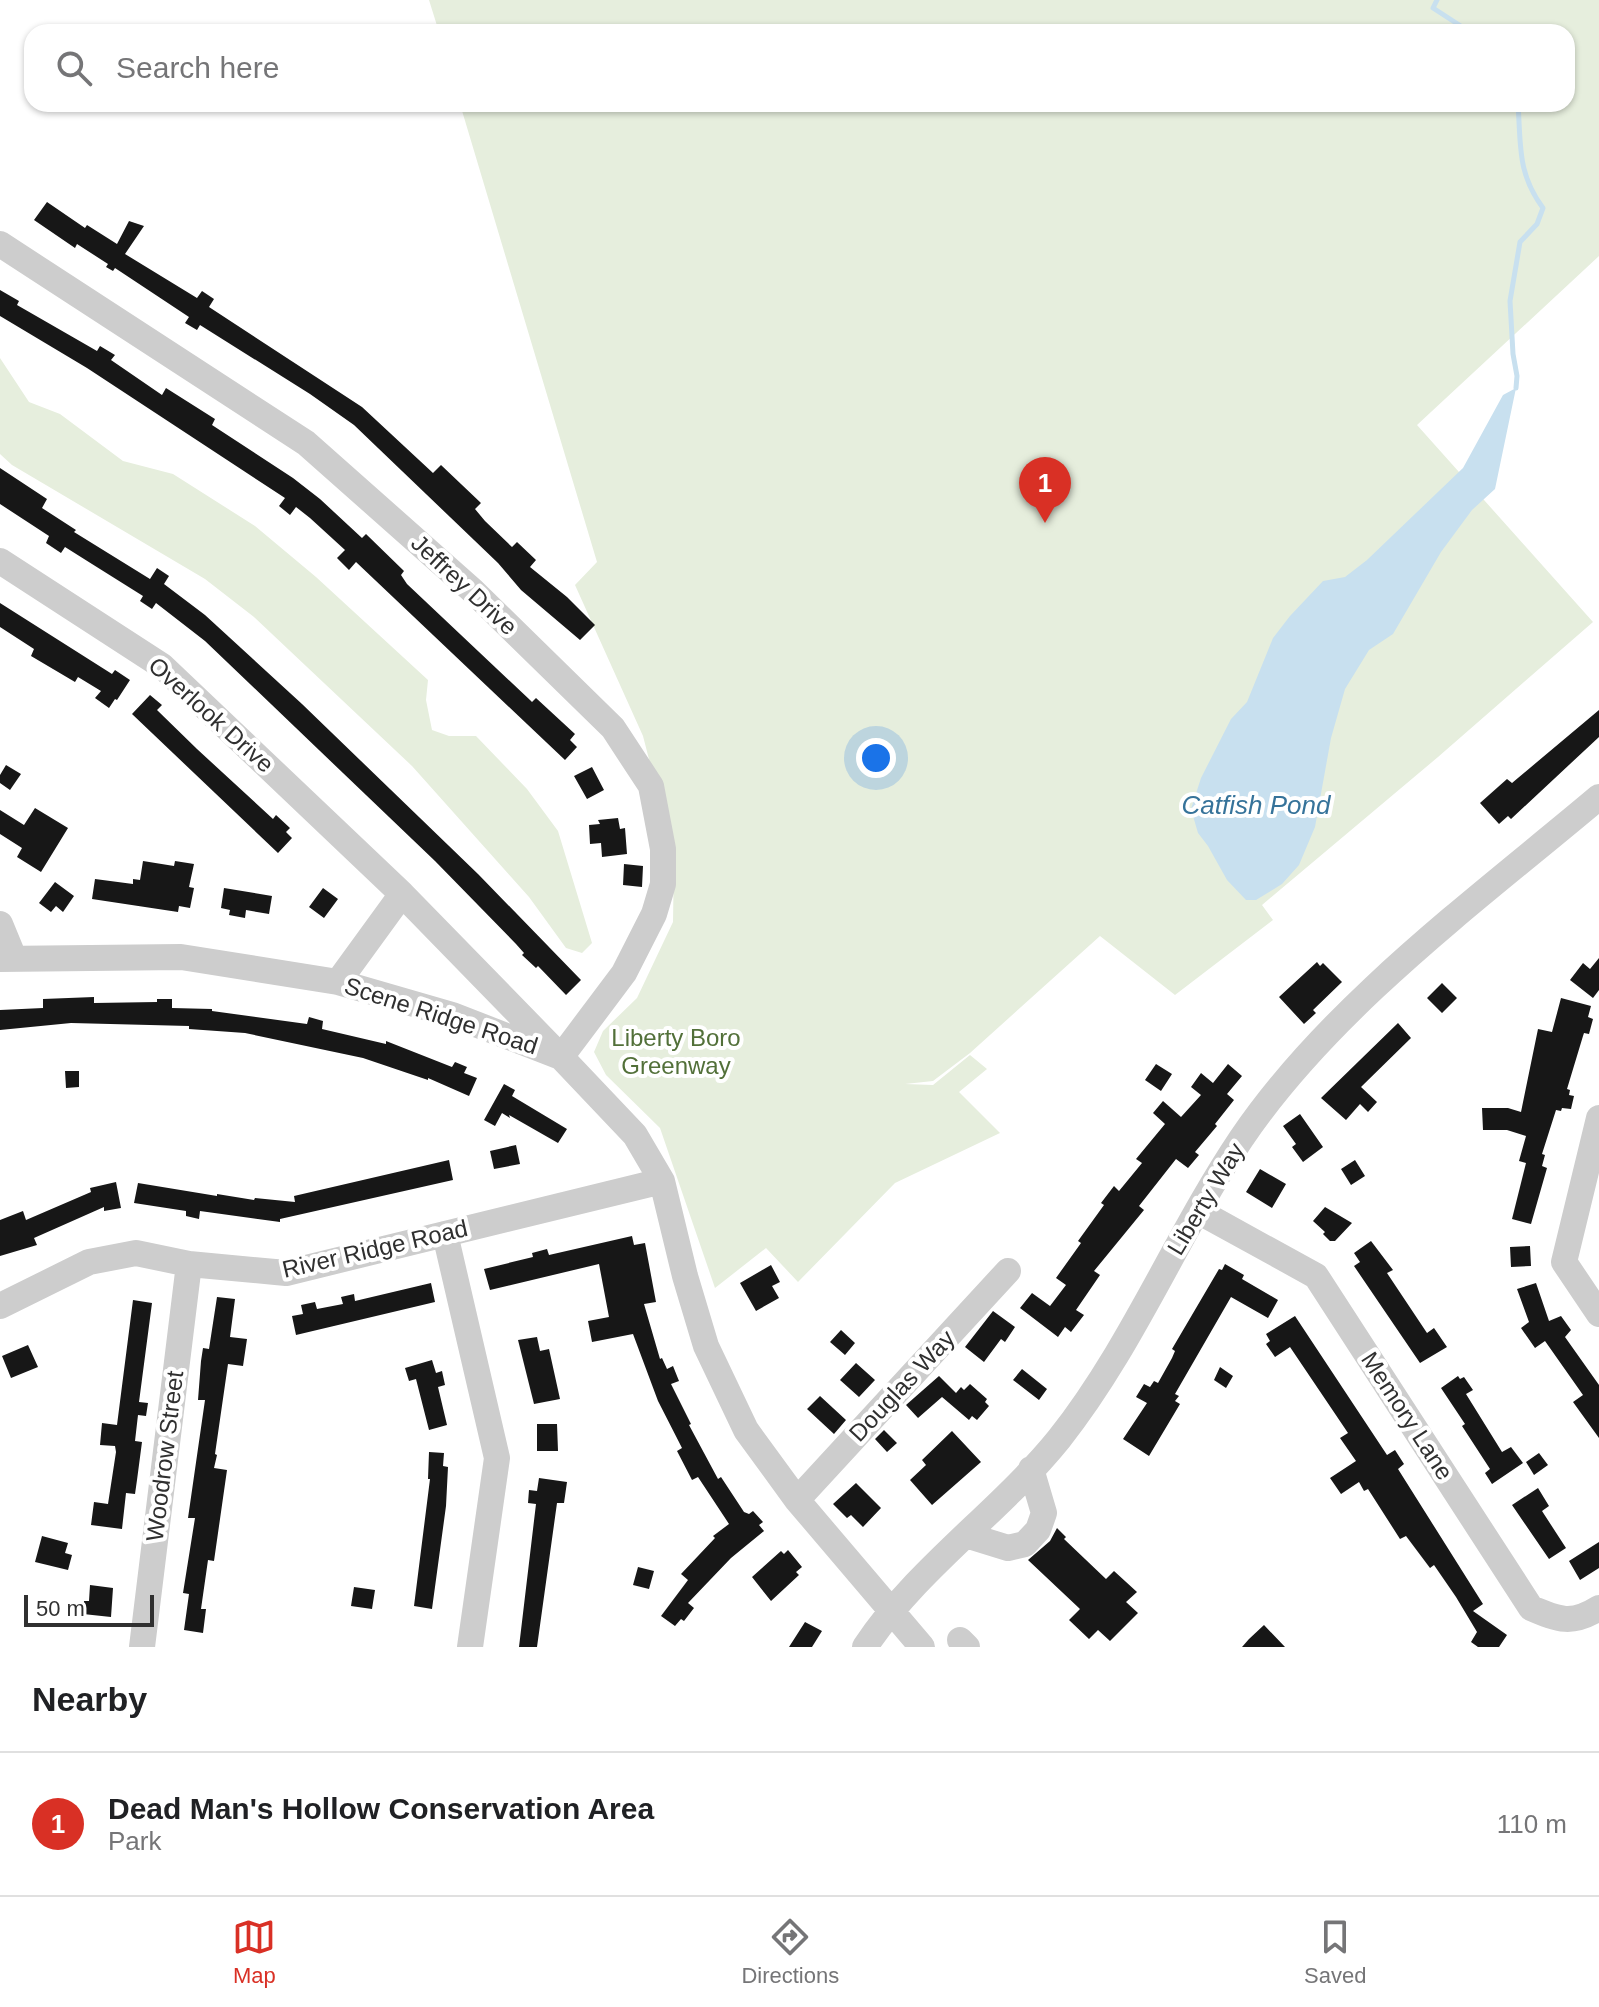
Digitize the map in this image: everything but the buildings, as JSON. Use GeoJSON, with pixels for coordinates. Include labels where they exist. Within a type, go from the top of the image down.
{"type":"FeatureCollection","features":[{"type":"Feature","properties":{"kind":"street","name":"Jeffrey Drive"},"geometry":{"type":"LineString","coordinates":[[0,244],[306,443],[473,591],[613,728],[651,786],[663,849],[663,884],[654,914],[624,973],[561,1057]]}},
{"type":"Feature","properties":{"kind":"street","name":"Overlook Drive"},"geometry":{"type":"LineString","coordinates":[[0,561],[162,666],[402,894],[561,1057]]}},
{"type":"Feature","properties":{"kind":"street","name":"Liberty Way"},"geometry":{"type":"LineString","coordinates":[[865,1647],[891,1612],[1058,1440],[1101,1379],[1242,1138],[1324,1039],[1427,943],[1599,797]]}},
{"type":"Feature","properties":{"kind":"street"},"geometry":{"type":"LineString","coordinates":[[338,982],[402,894]]}},
{"type":"Feature","properties":{"kind":"street"},"geometry":{"type":"LineString","coordinates":[[0,924],[7,958]]}},
{"type":"Feature","properties":{"kind":"street","name":"Scene Ridge Road"},"geometry":{"type":"LineString","coordinates":[[7,958],[181,957],[338,982],[452,1015],[561,1057],[635,1135],[662,1181],[706,1346],[746,1430],[797,1500],[922,1647]]}},
{"type":"Feature","properties":{"kind":"street"},"geometry":{"type":"LineString","coordinates":[[1599,1118],[1564,1262],[1599,1314]]}},
{"type":"Feature","properties":{"kind":"street","name":"River Ridge Road"},"geometry":{"type":"LineString","coordinates":[[0,1306],[89,1262],[136,1253],[189,1264],[286,1273],[662,1181]]}},
{"type":"Feature","properties":{"kind":"street","name":"Memory Lane"},"geometry":{"type":"LineString","coordinates":[[1198,1211],[1316,1276],[1531,1608],[1558,1619],[1583,1618],[1599,1608]]}},
{"type":"Feature","properties":{"kind":"street"},"geometry":{"type":"LineString","coordinates":[[445,1234],[497,1458],[470,1647]]}},
{"type":"Feature","properties":{"kind":"street","name":"Woodrow Street"},"geometry":{"type":"LineString","coordinates":[[142,1647],[189,1264]]}},
{"type":"Feature","properties":{"kind":"street","name":"Douglas Way"},"geometry":{"type":"LineString","coordinates":[[797,1500],[1008,1271]]}},
{"type":"Feature","properties":{"kind":"street"},"geometry":{"type":"LineString","coordinates":[[966,1535],[1008,1548],[1025,1544],[1032,1537],[1044,1513],[1031,1469]]}},
{"type":"Feature","properties":{"kind":"green space","name":"Liberty Boro Greenway"},"geometry":{"type":"Polygon","coordinates":[[[429,0],[1599,0],[1599,256],[1417,425],[1593,622],[1262,905],[1273,920],[1175,995],[1100,936],[970,1053],[933,1081],[905,1084],[933,1085],[970,1055],[987,1069],[959,1092],[1000,1133],[895,1183],[798,1282],[766,1248],[715,1288],[660,1128],[606,1075],[594,1052],[603,1031],[637,998],[673,922],[674,856],[643,736],[575,585],[597,562],[462,112],[1575,112],[1575,24],[436,24],[429,0]]]}},
{"type":"Feature","properties":{"kind":"green space"},"geometry":{"type":"Polygon","coordinates":[[[0,358],[29,402],[60,414],[123,461],[173,474],[255,526],[316,577],[428,680],[426,700],[432,730],[449,736],[476,736],[527,789],[558,831],[592,943],[582,953],[566,948],[529,897],[412,766],[254,617],[205,579],[12,465],[0,454],[0,358]]]}},
{"type":"Feature","properties":{"kind":"water","name":"Catfish Pond"},"geometry":{"type":"Polygon","coordinates":[[[1516,388],[1495,489],[1472,510],[1441,552],[1393,634],[1369,650],[1345,689],[1331,738],[1315,827],[1299,865],[1282,884],[1256,900],[1246,900],[1227,880],[1198,833],[1191,809],[1201,778],[1231,719],[1247,702],[1273,638],[1323,581],[1345,577],[1367,560],[1463,468],[1503,395],[1516,388]]]}},
{"type":"Feature","properties":{"kind":"waterway"},"geometry":{"type":"LineString","coordinates":[[1437,0],[1433,8],[1458,24]]}},
{"type":"Feature","properties":{"kind":"waterway"},"geometry":{"type":"LineString","coordinates":[[1516,388],[1510,301],[1520,242],[1537,224],[1543,208],[1524,171],[1518,112]]}},
{"type":"Feature","properties":{"kind":"place","name":"Dead Man's Hollow Conservation Area"},"geometry":{"type":"Point","coordinates":[1045,523]}}]}
